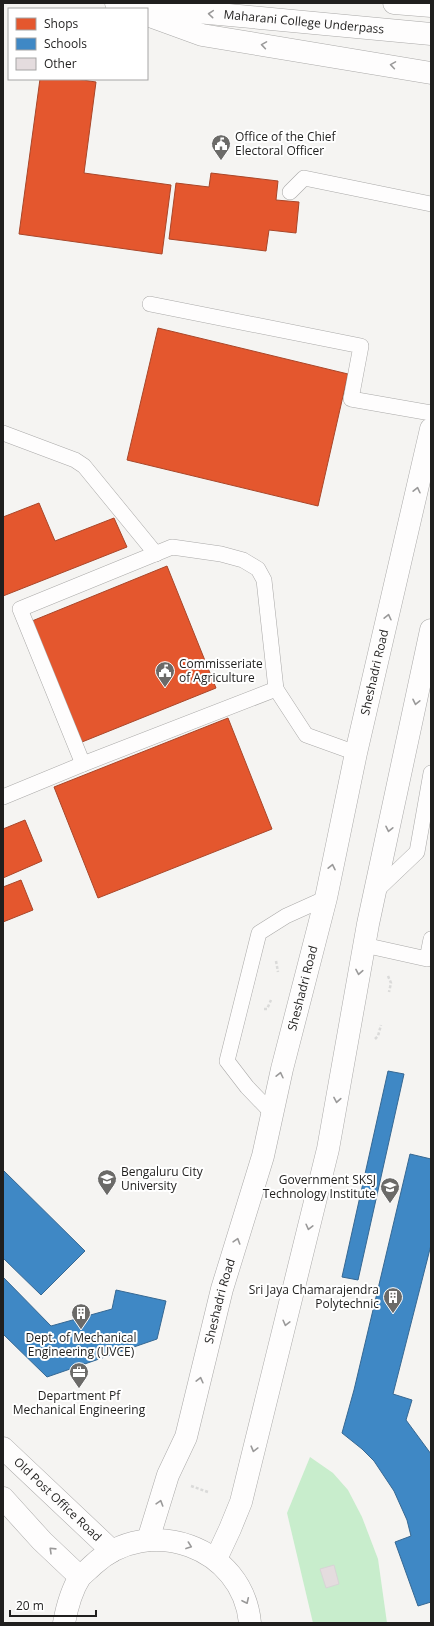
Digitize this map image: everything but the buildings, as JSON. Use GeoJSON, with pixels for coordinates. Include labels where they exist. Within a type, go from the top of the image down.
{"type":"FeatureCollection","features":[{"type":"Feature","properties":{"kind":"main road"},"geometry":{"type":"LineString","coordinates":[[116,3],[129,8]]}},
{"type":"Feature","properties":{"kind":"main road","name":"Maharani College Underpass"},"geometry":{"type":"LineString","coordinates":[[130,3],[186,11],[431,34]]}},
{"type":"Feature","properties":{"kind":"main road"},"geometry":{"type":"LineString","coordinates":[[394,3],[431,6]]}},
{"type":"Feature","properties":{"kind":"main road"},"geometry":{"type":"LineString","coordinates":[[148,15],[202,35],[431,72]]}},
{"type":"Feature","properties":{"kind":"main road","name":"Sheshadri Road"},"geometry":{"type":"LineString","coordinates":[[148,1540],[168,1475],[186,1437],[222,1289],[263,1156],[272,1113],[326,898],[356,753],[431,429]]}},
{"type":"Feature","properties":{"kind":"main road"},"geometry":{"type":"LineString","coordinates":[[216,1559],[241,1502],[328,1149],[364,945],[428,666],[431,630]]}},
{"type":"Feature","properties":{"kind":"main road","name":"Old Post Office Road"},"geometry":{"type":"LineString","coordinates":[[3,1448],[112,1551]]}},
{"type":"Feature","properties":{"kind":"main road"},"geometry":{"type":"LineString","coordinates":[[3,1498],[42,1541],[80,1577]]}},
{"type":"Feature","properties":{"kind":"main road"},"geometry":{"type":"LineString","coordinates":[[64,1623],[68,1602],[80,1577],[104,1555],[130,1542],[160,1539],[190,1544],[216,1559],[236,1581],[249,1608],[250,1623]]}},
{"type":"Feature","properties":{"kind":"lane"},"geometry":{"type":"LineString","coordinates":[[290,192],[304,178],[431,204]]}},
{"type":"Feature","properties":{"kind":"lane"},"geometry":{"type":"LineString","coordinates":[[150,304],[361,346],[351,399],[431,413]]}},
{"type":"Feature","properties":{"kind":"lane"},"geometry":{"type":"LineString","coordinates":[[3,433],[75,460],[84,466],[156,554]]}},
{"type":"Feature","properties":{"kind":"lane"},"geometry":{"type":"LineString","coordinates":[[83,764],[20,609],[172,547],[221,554],[243,560],[258,569],[264,580],[276,689],[306,735],[356,753]]}},
{"type":"Feature","properties":{"kind":"lane"},"geometry":{"type":"LineString","coordinates":[[3,797],[83,764],[276,689]]}},
{"type":"Feature","properties":{"kind":"lane"},"geometry":{"type":"LineString","coordinates":[[375,892],[417,852],[431,773]]}},
{"type":"Feature","properties":{"kind":"lane"},"geometry":{"type":"LineString","coordinates":[[272,1113],[247,1087],[227,1061],[259,933],[286,916],[326,898]]}},
{"type":"Feature","properties":{"kind":"lane"},"geometry":{"type":"LineString","coordinates":[[364,945],[427,959],[431,939]]}},
{"type":"Feature","properties":{"kind":"path"},"geometry":{"type":"LineString","coordinates":[[278,965],[278,972]]}},
{"type":"Feature","properties":{"kind":"path"},"geometry":{"type":"LineString","coordinates":[[388,976],[391,983],[389,992]]}},
{"type":"Feature","properties":{"kind":"path"},"geometry":{"type":"LineString","coordinates":[[264,1009],[267,1009],[271,1000]]}},
{"type":"Feature","properties":{"kind":"path"},"geometry":{"type":"LineString","coordinates":[[375,1039],[378,1036],[381,1025]]}},
{"type":"Feature","properties":{"kind":"path"},"geometry":{"type":"LineString","coordinates":[[190,1486],[208,1492]]}},
{"type":"Feature","properties":{"kind":"green space"},"geometry":{"type":"Polygon","coordinates":[[[310,1457],[333,1473],[348,1490],[362,1517],[378,1559],[387,1623],[313,1623],[287,1513],[310,1457]]]}},
{"type":"Feature","properties":{"kind":"place","name":"Office of the Chief Electoral Officer"},"geometry":{"type":"Point","coordinates":[221,161]}},
{"type":"Feature","properties":{"kind":"place","name":"Commisseriate of Agriculture"},"geometry":{"type":"Point","coordinates":[165,688]}},
{"type":"Feature","properties":{"kind":"place","name":"Bengaluru City University"},"geometry":{"type":"Point","coordinates":[107,1196]}},
{"type":"Feature","properties":{"kind":"place","name":"Government SKSJ Technology Institute"},"geometry":{"type":"Point","coordinates":[390,1204]}},
{"type":"Feature","properties":{"kind":"place","name":"Sri Jaya Chamarajendra Polytechnic"},"geometry":{"type":"Point","coordinates":[393,1314]}},
{"type":"Feature","properties":{"kind":"place","name":"Dept. of Mechanical Engineering (UVCE)"},"geometry":{"type":"Point","coordinates":[81,1330]}},
{"type":"Feature","properties":{"kind":"place","name":"Department Pf Mechanical Engineering"},"geometry":{"type":"Point","coordinates":[79,1389]}}]}
